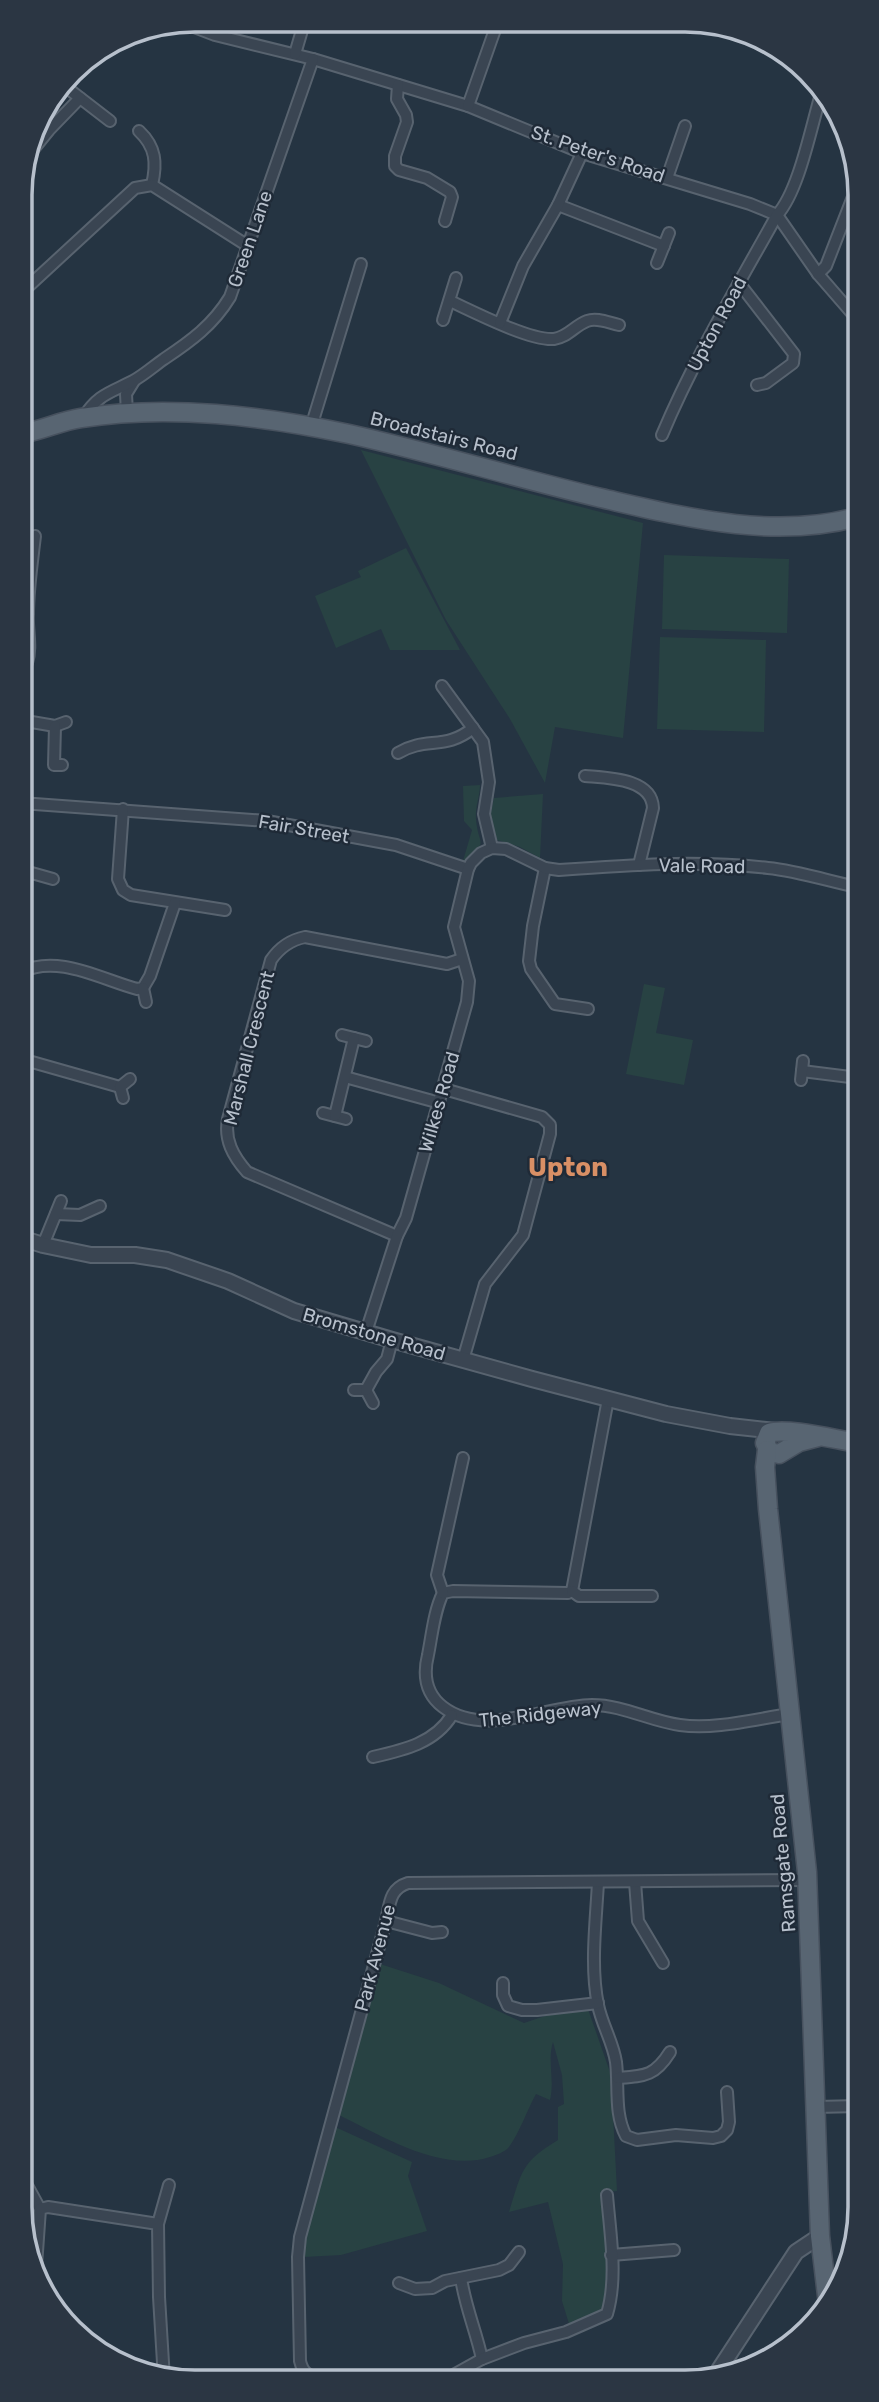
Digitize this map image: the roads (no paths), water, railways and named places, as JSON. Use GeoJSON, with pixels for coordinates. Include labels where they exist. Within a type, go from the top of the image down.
{"type":"FeatureCollection","features":[{"type":"Feature","properties":{"kind":"main road","name":"Broadstairs Road"},"geometry":{"type":"LineString","coordinates":[[32,431],[83,418],[127,413],[180,412],[311,427],[350,435],[563,489],[692,518],[732,524],[797,526],[848,518]]}},
{"type":"Feature","properties":{"kind":"main road"},"geometry":{"type":"LineString","coordinates":[[776,1443],[799,1432],[847,1441]]}},
{"type":"Feature","properties":{"kind":"main road","name":"Ramsgate Road"},"geometry":{"type":"LineString","coordinates":[[776,1443],[765,1466],[808,1880],[820,2236],[826,2288]]}},
{"type":"Feature","properties":{"kind":"street","name":"St. Peter's Road"},"geometry":{"type":"LineString","coordinates":[[207,32],[313,59],[468,106],[582,153],[750,204],[777,215]]}},
{"type":"Feature","properties":{"kind":"street"},"geometry":{"type":"LineString","coordinates":[[295,54],[301,32]]}},
{"type":"Feature","properties":{"kind":"street"},"geometry":{"type":"LineString","coordinates":[[468,106],[494,32]]}},
{"type":"Feature","properties":{"kind":"street","name":"Green Lane"},"geometry":{"type":"LineString","coordinates":[[83,418],[91,404],[109,391],[134,381],[197,337],[218,316],[230,297],[313,59]]}},
{"type":"Feature","properties":{"kind":"street"},"geometry":{"type":"LineString","coordinates":[[398,85],[397,99],[407,122],[394,161],[398,170],[429,175],[450,192],[452,197],[445,221]]}},
{"type":"Feature","properties":{"kind":"street"},"geometry":{"type":"LineString","coordinates":[[69,90],[110,121]]}},
{"type":"Feature","properties":{"kind":"street"},"geometry":{"type":"LineString","coordinates":[[42,138],[80,98]]}},
{"type":"Feature","properties":{"kind":"street","name":"Upton Road"},"geometry":{"type":"LineString","coordinates":[[662,435],[672,410],[738,283],[783,208],[796,178],[819,102]]}},
{"type":"Feature","properties":{"kind":"street"},"geometry":{"type":"LineString","coordinates":[[667,178],[686,141],[685,126]]}},
{"type":"Feature","properties":{"kind":"street"},"geometry":{"type":"LineString","coordinates":[[139,131],[154,151],[156,163],[152,185]]}},
{"type":"Feature","properties":{"kind":"street"},"geometry":{"type":"LineString","coordinates":[[500,323],[523,266],[558,205],[582,153]]}},
{"type":"Feature","properties":{"kind":"street"},"geometry":{"type":"LineString","coordinates":[[32,283],[135,188],[152,185],[248,246]]}},
{"type":"Feature","properties":{"kind":"street"},"geometry":{"type":"LineString","coordinates":[[558,205],[664,246]]}},
{"type":"Feature","properties":{"kind":"street"},"geometry":{"type":"LineString","coordinates":[[777,215],[818,274],[848,309]]}},
{"type":"Feature","properties":{"kind":"street"},"geometry":{"type":"LineString","coordinates":[[818,274],[826,266],[848,223]]}},
{"type":"Feature","properties":{"kind":"street"},"geometry":{"type":"LineString","coordinates":[[657,263],[669,233]]}},
{"type":"Feature","properties":{"kind":"street"},"geometry":{"type":"LineString","coordinates":[[311,427],[361,264]]}},
{"type":"Feature","properties":{"kind":"street"},"geometry":{"type":"LineString","coordinates":[[443,320],[456,278]]}},
{"type":"Feature","properties":{"kind":"street"},"geometry":{"type":"LineString","coordinates":[[738,283],[794,354],[793,363],[766,383],[757,385]]}},
{"type":"Feature","properties":{"kind":"street"},"geometry":{"type":"LineString","coordinates":[[450,301],[538,337],[565,337],[586,321],[594,320],[615,324],[609,336]]}},
{"type":"Feature","properties":{"kind":"street","name":"Green Lane"},"geometry":{"type":"LineString","coordinates":[[126,394],[134,381]]}},
{"type":"Feature","properties":{"kind":"street"},"geometry":{"type":"LineString","coordinates":[[109,391],[126,394],[127,413]]}},
{"type":"Feature","properties":{"kind":"street"},"geometry":{"type":"LineString","coordinates":[[32,557],[35,536]]}},
{"type":"Feature","properties":{"kind":"street"},"geometry":{"type":"LineString","coordinates":[[442,686],[483,742],[489,782],[484,814],[492,848]]}},
{"type":"Feature","properties":{"kind":"street"},"geometry":{"type":"LineString","coordinates":[[451,697],[460,687]]}},
{"type":"Feature","properties":{"kind":"street"},"geometry":{"type":"LineString","coordinates":[[32,721],[60,724],[54,765],[62,765]]}},
{"type":"Feature","properties":{"kind":"street"},"geometry":{"type":"LineString","coordinates":[[398,753],[421,743],[451,742],[473,728]]}},
{"type":"Feature","properties":{"kind":"street"},"geometry":{"type":"LineString","coordinates":[[592,774],[644,788],[653,800],[639,865]]}},
{"type":"Feature","properties":{"kind":"street","name":"Fair Street"},"geometry":{"type":"LineString","coordinates":[[32,804],[267,821],[396,845],[468,869]]}},
{"type":"Feature","properties":{"kind":"street"},"geometry":{"type":"LineString","coordinates":[[123,809],[118,879],[123,890],[131,895],[225,911]]}},
{"type":"Feature","properties":{"kind":"street"},"geometry":{"type":"LineString","coordinates":[[468,869],[481,853],[492,848],[506,849],[545,868],[529,961],[531,969],[552,1008],[588,1009]]}},
{"type":"Feature","properties":{"kind":"street","name":"Vale Road"},"geometry":{"type":"LineString","coordinates":[[545,868],[559,870],[702,864],[770,868],[848,885]]}},
{"type":"Feature","properties":{"kind":"street","name":"Wilkes Road"},"geometry":{"type":"LineString","coordinates":[[366,1332],[397,1236],[406,1218],[467,1002],[470,981],[454,927],[468,869]]}},
{"type":"Feature","properties":{"kind":"street"},"geometry":{"type":"LineString","coordinates":[[32,875],[53,879]]}},
{"type":"Feature","properties":{"kind":"street"},"geometry":{"type":"LineString","coordinates":[[146,1002],[143,988],[150,976],[175,902]]}},
{"type":"Feature","properties":{"kind":"street","name":"Marshall Crescent"},"geometry":{"type":"LineString","coordinates":[[397,1236],[247,1172],[236,1159],[229,1144],[226,1128],[228,1119],[271,960],[279,948],[293,939],[305,937],[447,964],[462,959]]}},
{"type":"Feature","properties":{"kind":"street"},"geometry":{"type":"LineString","coordinates":[[32,969],[47,964],[73,969],[137,989],[143,988]]}},
{"type":"Feature","properties":{"kind":"street"},"geometry":{"type":"LineString","coordinates":[[342,1035],[366,1041]]}},
{"type":"Feature","properties":{"kind":"street"},"geometry":{"type":"LineString","coordinates":[[334,1116],[354,1038]]}},
{"type":"Feature","properties":{"kind":"street"},"geometry":{"type":"LineString","coordinates":[[32,1062],[122,1093],[130,1079]]}},
{"type":"Feature","properties":{"kind":"street"},"geometry":{"type":"LineString","coordinates":[[802,1070],[848,1077]]}},
{"type":"Feature","properties":{"kind":"street"},"geometry":{"type":"LineString","coordinates":[[345,1077],[440,1102]]}},
{"type":"Feature","properties":{"kind":"street"},"geometry":{"type":"LineString","coordinates":[[444,1089],[542,1117],[550,1125],[550,1135],[523,1235],[485,1283],[463,1360]]}},
{"type":"Feature","properties":{"kind":"street"},"geometry":{"type":"LineString","coordinates":[[43,1245],[61,1200]]}},
{"type":"Feature","properties":{"kind":"street"},"geometry":{"type":"LineString","coordinates":[[56,1214],[80,1215],[100,1206]]}},
{"type":"Feature","properties":{"kind":"street","name":"Bromstone Road"},"geometry":{"type":"LineString","coordinates":[[32,1242],[91,1255],[135,1255],[167,1260],[228,1282],[295,1311],[608,1399],[730,1426],[776,1443]]}},
{"type":"Feature","properties":{"kind":"street"},"geometry":{"type":"LineString","coordinates":[[373,1403],[360,1390],[387,1359],[392,1340]]}},
{"type":"Feature","properties":{"kind":"street"},"geometry":{"type":"LineString","coordinates":[[572,1591],[608,1399]]}},
{"type":"Feature","properties":{"kind":"street","name":"The Ridgeway"},"geometry":{"type":"LineString","coordinates":[[465,1466],[437,1575],[443,1593],[425,1667],[426,1681],[434,1700],[452,1715],[470,1721],[486,1722],[592,1705],[641,1714],[677,1725],[698,1727],[790,1714]]}},
{"type":"Feature","properties":{"kind":"street"},"geometry":{"type":"LineString","coordinates":[[638,1595],[640,1582]]}},
{"type":"Feature","properties":{"kind":"street"},"geometry":{"type":"LineString","coordinates":[[443,1593],[572,1591]]}},
{"type":"Feature","properties":{"kind":"street"},"geometry":{"type":"LineString","coordinates":[[572,1591],[579,1596],[652,1597]]}},
{"type":"Feature","properties":{"kind":"street"},"geometry":{"type":"LineString","coordinates":[[373,1757],[418,1745],[435,1734],[452,1715]]}},
{"type":"Feature","properties":{"kind":"street","name":"Park Avenue"},"geometry":{"type":"LineString","coordinates":[[303,2370],[300,2361],[300,2237],[392,1893],[399,1886],[408,1883],[808,1880]]}},
{"type":"Feature","properties":{"kind":"street"},"geometry":{"type":"LineString","coordinates":[[598,1882],[598,2003],[616,2059],[621,2127],[626,2136],[637,2140],[676,2135],[713,2138],[720,2136],[727,2130],[729,2122],[727,2092]]}},
{"type":"Feature","properties":{"kind":"street"},"geometry":{"type":"LineString","coordinates":[[635,1882],[638,1921],[663,1963]]}},
{"type":"Feature","properties":{"kind":"street"},"geometry":{"type":"LineString","coordinates":[[386,1921],[435,1935]]}},
{"type":"Feature","properties":{"kind":"street"},"geometry":{"type":"LineString","coordinates":[[500,1991],[508,2006],[522,2010],[598,2003]]}},
{"type":"Feature","properties":{"kind":"street"},"geometry":{"type":"LineString","coordinates":[[618,2078],[652,2073],[660,2068],[670,2052]]}},
{"type":"Feature","properties":{"kind":"street"},"geometry":{"type":"LineString","coordinates":[[816,2107],[847,2106]]}},
{"type":"Feature","properties":{"kind":"street"},"geometry":{"type":"LineString","coordinates":[[163,2367],[158,2224],[169,2185]]}},
{"type":"Feature","properties":{"kind":"street"},"geometry":{"type":"LineString","coordinates":[[32,2194],[40,2209],[37,2248]]}},
{"type":"Feature","properties":{"kind":"street"},"geometry":{"type":"LineString","coordinates":[[463,2370],[524,2343],[566,2332],[607,2314],[611,2302],[611,2200]]}},
{"type":"Feature","properties":{"kind":"street"},"geometry":{"type":"LineString","coordinates":[[40,2209],[48,2207],[158,2224]]}},
{"type":"Feature","properties":{"kind":"street"},"geometry":{"type":"LineString","coordinates":[[723,2366],[796,2252],[820,2236]]}},
{"type":"Feature","properties":{"kind":"street"},"geometry":{"type":"LineString","coordinates":[[611,2255],[675,2254],[673,2238]]}},
{"type":"Feature","properties":{"kind":"street"},"geometry":{"type":"LineString","coordinates":[[400,2283],[415,2289],[432,2288],[445,2281],[499,2270],[509,2265],[519,2252]]}},
{"type":"Feature","properties":{"kind":"street"},"geometry":{"type":"LineString","coordinates":[[461,2277],[465,2304],[475,2328],[482,2360]]}},
{"type":"Feature","properties":{"kind":"district","name":"Upton"},"geometry":{"type":"Point","coordinates":[568,1167]}}]}
